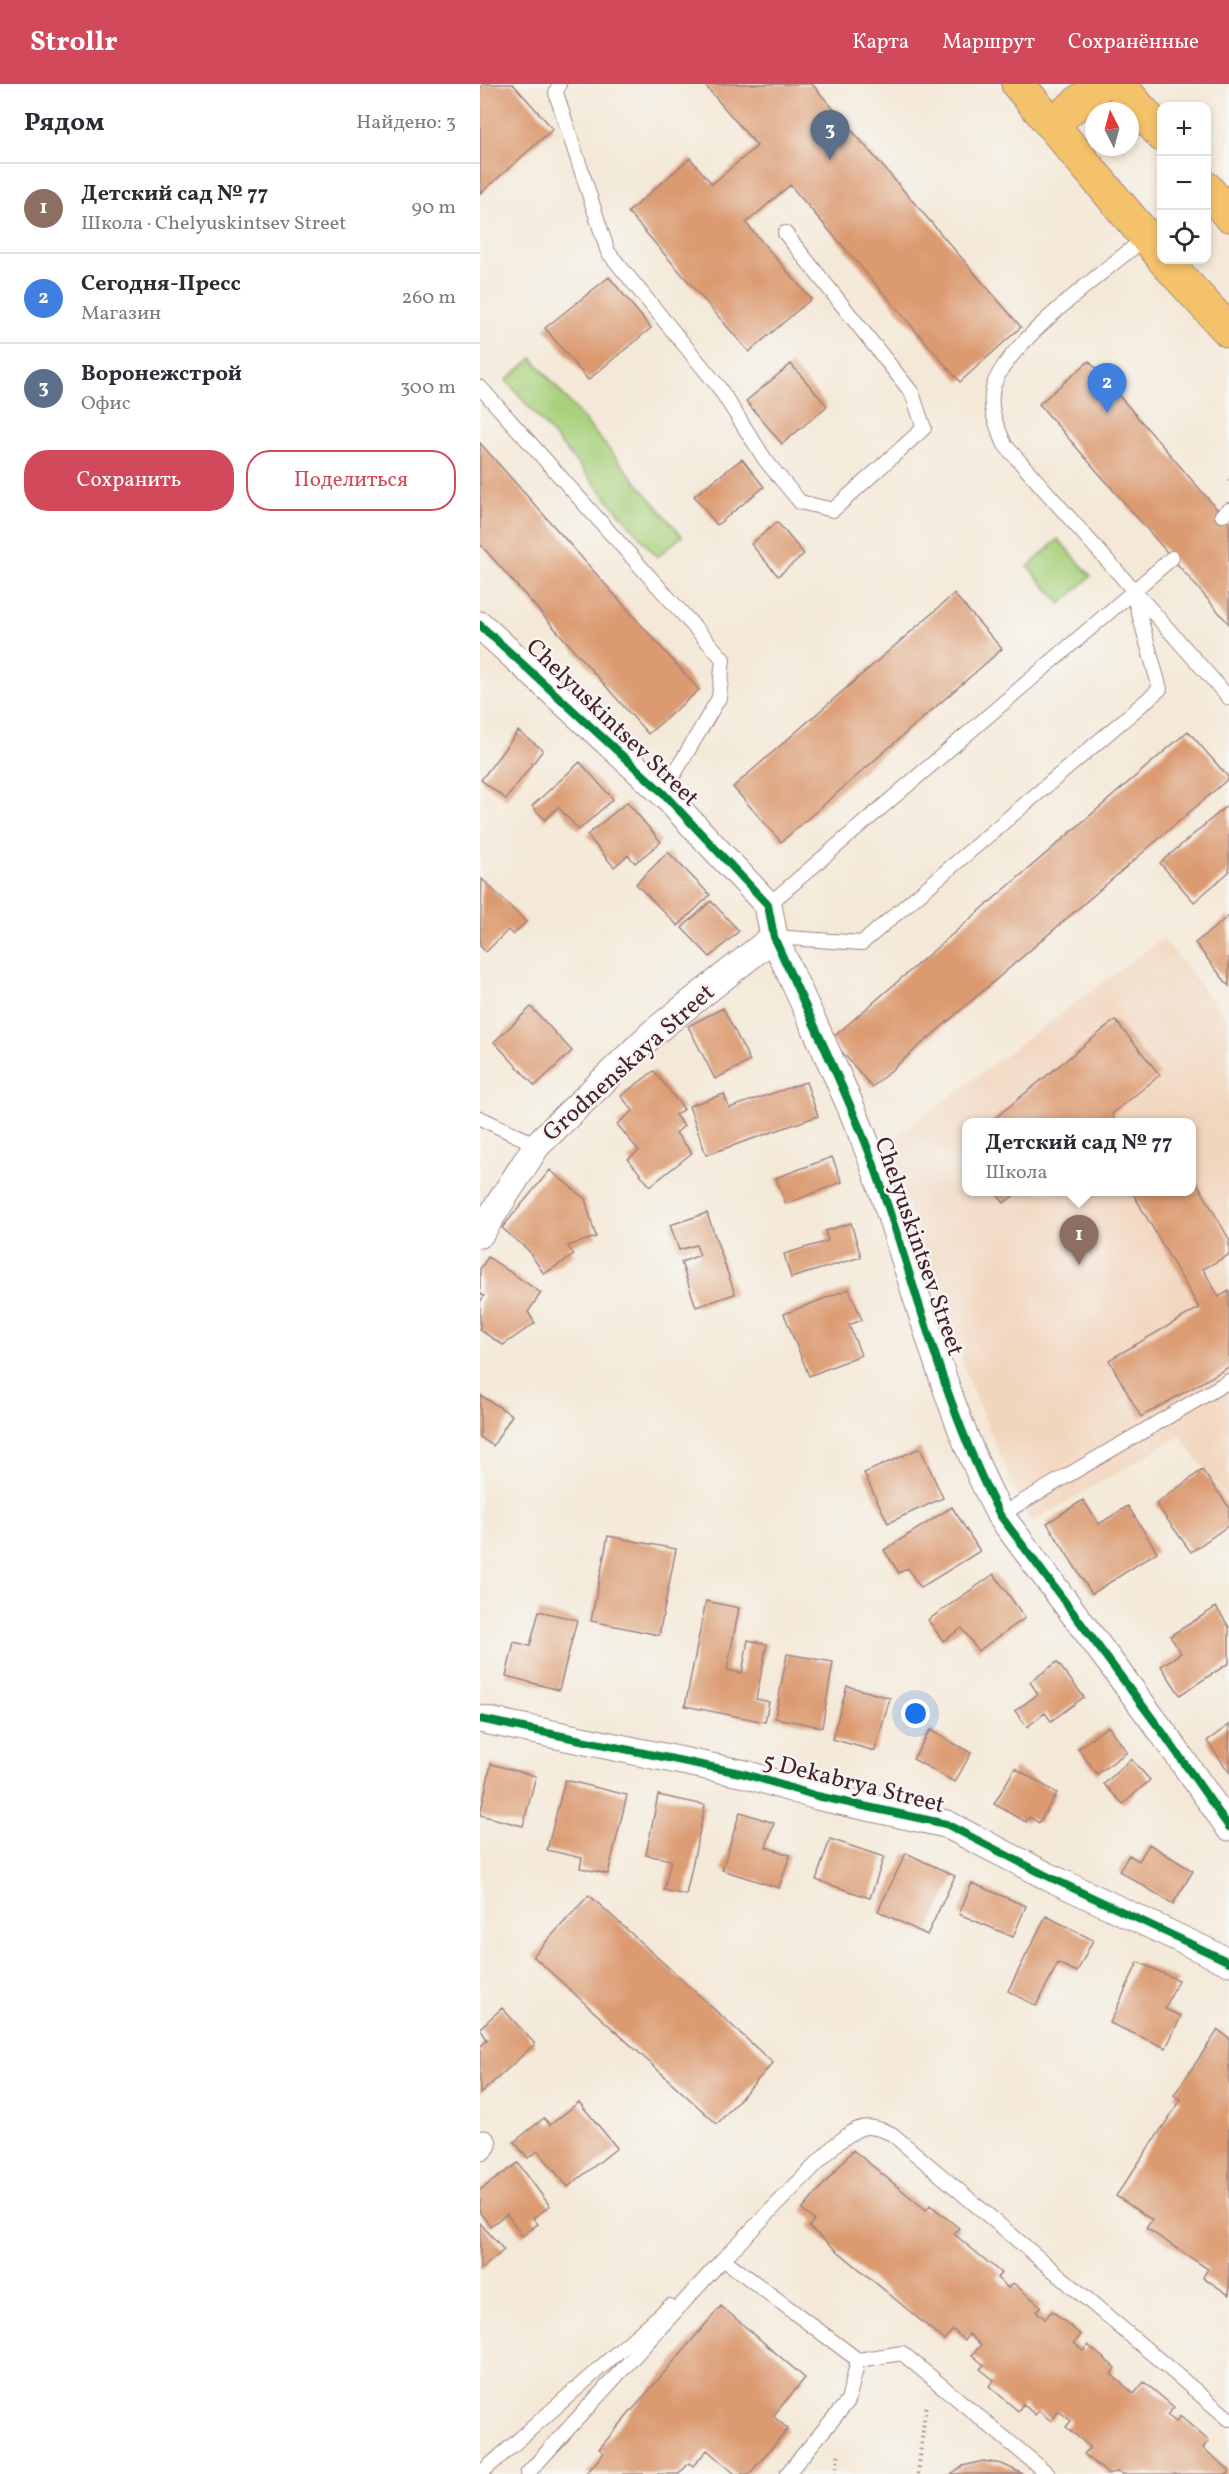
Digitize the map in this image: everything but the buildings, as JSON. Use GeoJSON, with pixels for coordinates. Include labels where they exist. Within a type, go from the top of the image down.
{"type":"FeatureCollection","features":[{"type":"Feature","properties":{"kind":"main road"},"geometry":{"type":"LineString","coordinates":[[1018,84],[1157,251]]}},
{"type":"Feature","properties":{"kind":"main road"},"geometry":{"type":"LineString","coordinates":[[1052,124],[1101,84]]}},
{"type":"Feature","properties":{"kind":"main road"},"geometry":{"type":"LineString","coordinates":[[1119,84],[1157,130]]}},
{"type":"Feature","properties":{"kind":"main road"},"geometry":{"type":"LineString","coordinates":[[1211,194],[1229,215]]}},
{"type":"Feature","properties":{"kind":"main road"},"geometry":{"type":"LineString","coordinates":[[1169,264],[1229,331]]}},
{"type":"Feature","properties":{"kind":"street","name":"Chelyuskintsev Street"},"geometry":{"type":"LineString","coordinates":[[480,625],[663,793],[768,905],[774,937],[870,1155],[963,1430],[1000,1515],[1163,1733],[1229,1827]]}},
{"type":"Feature","properties":{"kind":"street","name":"Grodnenskaya Street"},"geometry":{"type":"LineString","coordinates":[[480,1234],[537,1145],[654,1032],[774,937]]}},
{"type":"Feature","properties":{"kind":"street","name":"5 Dekabrya Street"},"geometry":{"type":"LineString","coordinates":[[480,1719],[745,1774],[817,1796],[946,1824],[1045,1875],[1229,1962]]}},
{"type":"Feature","properties":{"kind":"lane"},"geometry":{"type":"LineString","coordinates":[[559,84],[556,93],[608,252],[718,386],[766,461],[800,502],[833,510],[924,428],[912,393],[785,233]]}},
{"type":"Feature","properties":{"kind":"lane"},"geometry":{"type":"LineString","coordinates":[[1157,251],[1050,316],[1023,343],[993,387],[992,415],[1005,445],[1229,698]]}},
{"type":"Feature","properties":{"kind":"lane"},"geometry":{"type":"LineString","coordinates":[[480,387],[723,658],[719,698],[663,793]]}},
{"type":"Feature","properties":{"kind":"lane"},"geometry":{"type":"LineString","coordinates":[[768,905],[1172,558]]}},
{"type":"Feature","properties":{"kind":"lane"},"geometry":{"type":"LineString","coordinates":[[774,937],[862,943],[1160,689],[1133,591]]}},
{"type":"Feature","properties":{"kind":"lane"},"geometry":{"type":"LineString","coordinates":[[480,1118],[537,1145]]}},
{"type":"Feature","properties":{"kind":"lane"},"geometry":{"type":"LineString","coordinates":[[1000,1515],[1229,1381]]}},
{"type":"Feature","properties":{"kind":"lane"},"geometry":{"type":"LineString","coordinates":[[527,2474],[723,2259],[835,2145],[855,2128],[874,2126],[892,2134],[1229,2419]]}},
{"type":"Feature","properties":{"kind":"lane"},"geometry":{"type":"LineString","coordinates":[[723,2259],[858,2360],[902,2353],[1048,2474]]}},
{"type":"Feature","properties":{"kind":"lane"},"geometry":{"type":"LineString","coordinates":[[480,2474],[723,2259]]}},
{"type":"Feature","properties":{"kind":"lane"},"geometry":{"type":"LineString","coordinates":[[787,2474],[848,2401],[858,2360]]}},
{"type":"Feature","properties":{"kind":"path"},"geometry":{"type":"LineString","coordinates":[[918,2474],[930,2376]]}},
{"type":"Feature","properties":{"kind":"shaded area"},"geometry":{"type":"Polygon","coordinates":[[[1163,938],[1229,1022],[1229,1503],[1180,1436],[1032,1522],[1024,1511],[971,1387],[887,1143],[1163,938]]]}},
{"type":"Feature","properties":{"kind":"green space"},"geometry":{"type":"Polygon","coordinates":[[[532,358],[682,536],[657,557],[506,380],[532,358]]]}},
{"type":"Feature","properties":{"kind":"green space"},"geometry":{"type":"Polygon","coordinates":[[[1058,539],[1091,576],[1061,604],[1028,567],[1058,539]]]}},
{"type":"Feature","properties":{"kind":"cycle path"},"geometry":{"type":"LineString","coordinates":[[480,625],[663,793],[768,905],[774,937],[871,1157],[961,1429],[1000,1515],[1163,1733],[1229,1827]]}},
{"type":"Feature","properties":{"kind":"cycle path"},"geometry":{"type":"LineString","coordinates":[[480,1719],[745,1774],[817,1796],[946,1824],[1045,1875],[1229,1962]]}},
{"type":"Feature","properties":{"kind":"place","name":"Воронежстрой"},"geometry":{"type":"Point","coordinates":[830,160]}},
{"type":"Feature","properties":{"kind":"place","name":"Сегодня-Пресс"},"geometry":{"type":"Point","coordinates":[1107,413]}},
{"type":"Feature","properties":{"kind":"place","name":"Детский сад № 77"},"geometry":{"type":"Point","coordinates":[1079,1265]}}]}
